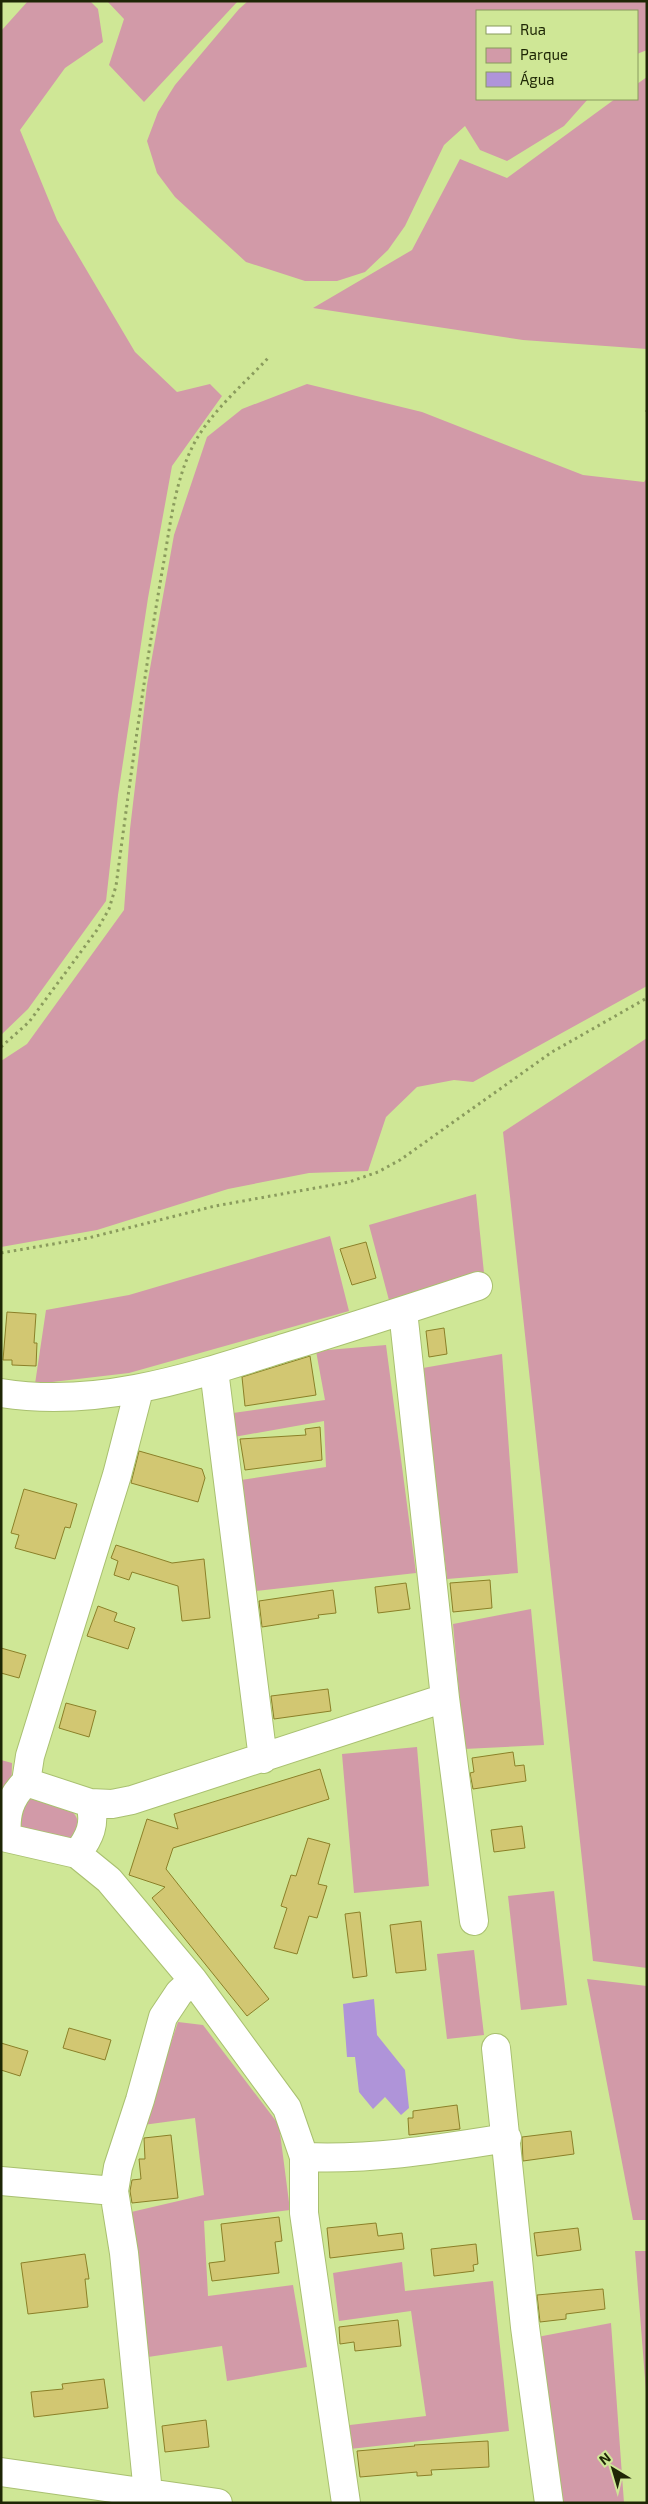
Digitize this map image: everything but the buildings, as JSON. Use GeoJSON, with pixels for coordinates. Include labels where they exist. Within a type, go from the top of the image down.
{"type":"FeatureCollection","features":[{"type":"Feature","properties":{"kind":"street"},"geometry":{"type":"LineString","coordinates":[[1,1393],[65,1398],[139,1390],[214,1370],[478,1286]]}},
{"type":"Feature","properties":{"kind":"street"},"geometry":{"type":"LineString","coordinates":[[403,1311],[446,1698],[474,1921]]}},
{"type":"Feature","properties":{"kind":"street"},"geometry":{"type":"LineString","coordinates":[[214,1370],[263,1760]]}},
{"type":"Feature","properties":{"kind":"street"},"geometry":{"type":"LineString","coordinates":[[139,1390],[117,1475],[30,1756],[26,1782],[11,1800],[7,1812],[4,1845],[77,1854],[109,1880],[193,1980],[287,2108],[304,2157],[304,2213],[346,2503]]}},
{"type":"Feature","properties":{"kind":"street"},"geometry":{"type":"LineString","coordinates":[[26,1782],[90,1803],[112,1804],[132,1800],[263,1760],[446,1698]]}},
{"type":"Feature","properties":{"kind":"street"},"geometry":{"type":"LineString","coordinates":[[77,1854],[88,1838],[92,1827],[93,1816],[90,1803]]}},
{"type":"Feature","properties":{"kind":"street"},"geometry":{"type":"LineString","coordinates":[[148,2493],[124,2253],[114,2191],[118,2168],[140,2100],[163,2017],[178,1993],[193,1980]]}},
{"type":"Feature","properties":{"kind":"street"},"geometry":{"type":"LineString","coordinates":[[496,2048],[526,2327],[549,2503]]}},
{"type":"Feature","properties":{"kind":"street"},"geometry":{"type":"LineString","coordinates":[[304,2157],[338,2159],[389,2156],[507,2138]]}},
{"type":"Feature","properties":{"kind":"street"},"geometry":{"type":"LineString","coordinates":[[1,2181],[114,2191]]}},
{"type":"Feature","properties":{"kind":"street"},"geometry":{"type":"LineString","coordinates":[[1,2472],[218,2503]]}},
{"type":"Feature","properties":{"kind":"path"},"geometry":{"type":"LineString","coordinates":[[1,1047],[29,1022],[109,909],[116,886],[144,675],[170,528],[184,466],[196,440],[213,417],[268,358]]}},
{"type":"Feature","properties":{"kind":"path"},"geometry":{"type":"LineString","coordinates":[[1,1253],[88,1238],[215,1206],[349,1182],[378,1172],[400,1160],[552,1052],[647,998]]}},
{"type":"Feature","properties":{"kind":"green space"},"geometry":{"type":"Polygon","coordinates":[[[28,1],[90,1],[98,9],[103,42],[65,68],[20,130],[57,220],[135,352],[177,392],[210,384],[222,396],[172,466],[148,598],[118,795],[106,901],[28,1009],[1,1035],[1,31],[28,1]]]}},
{"type":"Feature","properties":{"kind":"green space"},"geometry":{"type":"Polygon","coordinates":[[[107,1],[238,1],[144,102],[109,65],[124,19],[107,1]]]}},
{"type":"Feature","properties":{"kind":"green space"},"geometry":{"type":"Polygon","coordinates":[[[248,1],[647,1],[647,50],[638,54],[638,10],[476,10],[476,100],[587,100],[564,126],[507,161],[480,150],[465,126],[444,145],[405,226],[388,250],[365,272],[337,281],[305,281],[246,262],[175,197],[157,173],[147,141],[158,112],[175,85],[239,9],[248,1]]]}},
{"type":"Feature","properties":{"kind":"green space"},"geometry":{"type":"Polygon","coordinates":[[[647,77],[647,349],[523,340],[313,308],[412,250],[460,159],[507,178],[614,100],[638,100],[638,83],[647,77]]]}},
{"type":"Feature","properties":{"kind":"green space"},"geometry":{"type":"Polygon","coordinates":[[[307,384],[422,412],[583,475],[644,482],[647,478],[647,986],[473,1082],[454,1080],[417,1087],[386,1117],[368,1171],[309,1173],[228,1189],[97,1230],[1,1247],[1,1061],[27,1044],[124,910],[130,829],[147,685],[174,535],[207,437],[242,409],[307,384]]]}},
{"type":"Feature","properties":{"kind":"green space"},"geometry":{"type":"Polygon","coordinates":[[[647,1038],[647,1968],[593,1961],[503,1132],[647,1038]]]}},
{"type":"Feature","properties":{"kind":"green space"},"geometry":{"type":"Polygon","coordinates":[[[476,1194],[484,1273],[390,1304],[369,1225],[476,1194]]]}},
{"type":"Feature","properties":{"kind":"green space"},"geometry":{"type":"Polygon","coordinates":[[[330,1236],[349,1311],[129,1373],[35,1384],[46,1310],[129,1295],[330,1236]]]}},
{"type":"Feature","properties":{"kind":"green space"},"geometry":{"type":"Polygon","coordinates":[[[386,1345],[416,1573],[256,1591],[241,1480],[326,1467],[324,1421],[234,1437],[233,1413],[325,1400],[316,1351],[386,1345]]]}},
{"type":"Feature","properties":{"kind":"green space"},"geometry":{"type":"Polygon","coordinates":[[[502,1354],[518,1573],[447,1579],[423,1368],[502,1354]]]}},
{"type":"Feature","properties":{"kind":"green space"},"geometry":{"type":"Polygon","coordinates":[[[531,1609],[544,1745],[464,1749],[453,1624],[531,1609]]]}},
{"type":"Feature","properties":{"kind":"green space"},"geometry":{"type":"Polygon","coordinates":[[[417,1747],[429,1886],[354,1893],[342,1754],[417,1747]]]}},
{"type":"Feature","properties":{"kind":"green space"},"geometry":{"type":"Polygon","coordinates":[[[1,1760],[12,1763],[11,1800],[1,1809],[1,1760]]]}},
{"type":"Feature","properties":{"kind":"green space"},"geometry":{"type":"Polygon","coordinates":[[[27,1798],[71,1810],[75,1814],[78,1823],[77,1831],[68,1842],[20,1828],[14,1813],[27,1798]]]}},
{"type":"Feature","properties":{"kind":"green space"},"geometry":{"type":"Polygon","coordinates":[[[554,1891],[567,2005],[521,2010],[508,1896],[554,1891]]]}},
{"type":"Feature","properties":{"kind":"green space"},"geometry":{"type":"Polygon","coordinates":[[[474,1950],[484,2035],[447,2039],[437,1954],[474,1950]]]}},
{"type":"Feature","properties":{"kind":"green space"},"geometry":{"type":"Polygon","coordinates":[[[587,1979],[647,1986],[647,2220],[633,2220],[587,1979]]]}},
{"type":"Feature","properties":{"kind":"green space"},"geometry":{"type":"Polygon","coordinates":[[[178,2022],[203,2025],[279,2125],[290,2210],[204,2221],[208,2296],[293,2285],[307,2367],[227,2381],[222,2346],[148,2357],[127,2213],[204,2195],[195,2118],[143,2125],[178,2022]]]}},
{"type":"Feature","properties":{"kind":"green space"},"geometry":{"type":"Polygon","coordinates":[[[635,2251],[647,2251],[647,2404],[635,2251]]]}},
{"type":"Feature","properties":{"kind":"green space"},"geometry":{"type":"Polygon","coordinates":[[[402,2262],[405,2291],[493,2281],[509,2431],[350,2449],[350,2425],[426,2416],[411,2311],[339,2321],[333,2273],[402,2262]]]}},
{"type":"Feature","properties":{"kind":"green space"},"geometry":{"type":"Polygon","coordinates":[[[611,2323],[624,2503],[551,2503],[532,2338],[611,2323]]]}},
{"type":"Feature","properties":{"kind":"water"},"geometry":{"type":"Polygon","coordinates":[[[374,1999],[377,2035],[405,2070],[409,2108],[401,2115],[385,2097],[373,2109],[359,2092],[355,2057],[347,2057],[343,2004],[374,1999]]]}}]}
